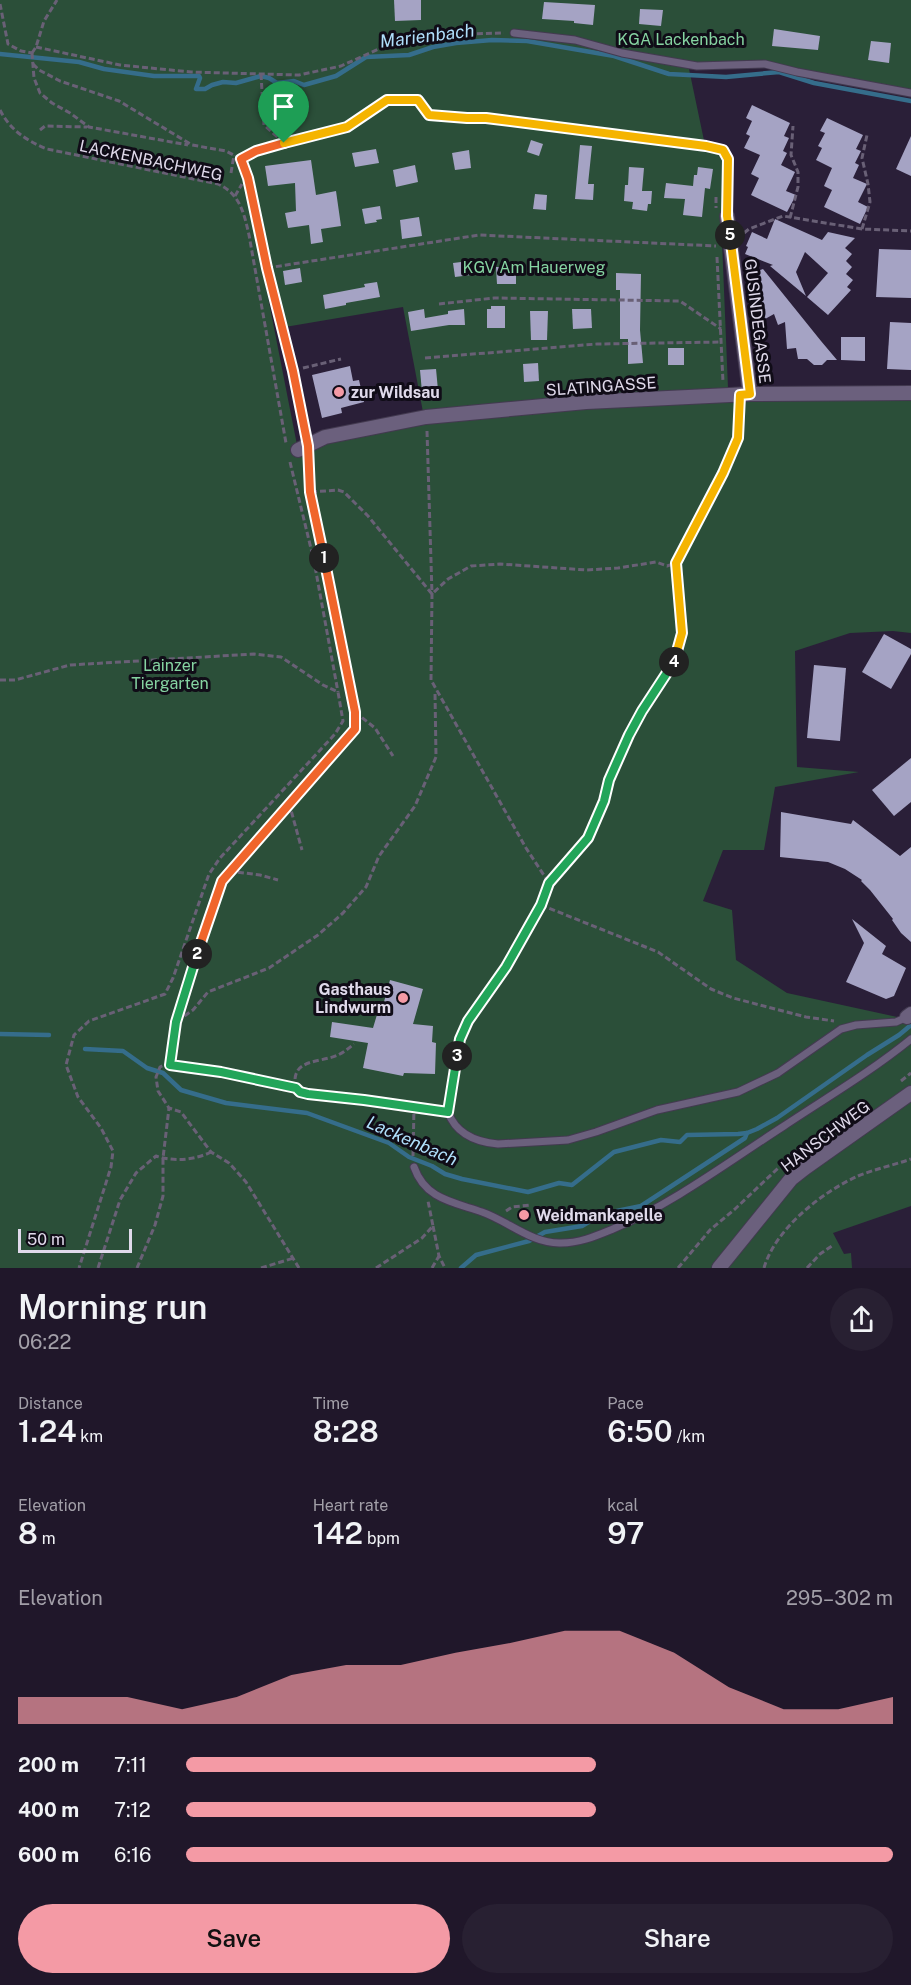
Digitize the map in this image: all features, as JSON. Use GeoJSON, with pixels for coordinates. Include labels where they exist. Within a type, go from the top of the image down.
{"type":"FeatureCollection","features":[{"type":"Feature","properties":{"kind":"street","name":"GUSINDEGASSE"},"geometry":{"type":"LineString","coordinates":[[722,216],[731,244],[745,394]]}},
{"type":"Feature","properties":{"kind":"street","name":"SLATINGASSE"},"geometry":{"type":"LineString","coordinates":[[295,451],[325,437],[426,417],[586,402],[745,394],[911,393]]}},
{"type":"Feature","properties":{"kind":"street","name":"HANSCHWEG"},"geometry":{"type":"LineString","coordinates":[[719,1268],[791,1179],[911,1093]]}},
{"type":"Feature","properties":{"kind":"lane"},"geometry":{"type":"LineString","coordinates":[[514,33],[575,40],[622,53],[697,66],[765,64],[911,93]]}},
{"type":"Feature","properties":{"kind":"lane"},"geometry":{"type":"LineString","coordinates":[[293,371],[295,451]]}},
{"type":"Feature","properties":{"kind":"lane"},"geometry":{"type":"LineString","coordinates":[[487,994],[468,1021],[460,1039],[448,1112],[451,1120],[466,1136],[486,1143],[526,1144],[568,1140],[657,1110],[738,1092],[792,1064],[841,1029],[856,1025],[896,1022],[909,1015]]}},
{"type":"Feature","properties":{"kind":"lane"},"geometry":{"type":"LineString","coordinates":[[414,1167],[425,1187],[455,1204],[498,1218],[540,1240],[560,1243],[577,1242],[631,1221],[663,1205],[911,1039]]}},
{"type":"Feature","properties":{"kind":"path"},"geometry":{"type":"LineString","coordinates":[[57,0],[44,21],[32,53],[34,78],[40,93],[89,128]]}},
{"type":"Feature","properties":{"kind":"path"},"geometry":{"type":"LineString","coordinates":[[0,4],[8,44],[21,51],[32,53]]}},
{"type":"Feature","properties":{"kind":"path"},"geometry":{"type":"LineString","coordinates":[[36,47],[120,65],[261,76],[299,75],[341,66],[399,40],[514,33]]}},
{"type":"Feature","properties":{"kind":"path"},"geometry":{"type":"LineString","coordinates":[[33,64],[39,70],[60,81],[119,101],[192,145]]}},
{"type":"Feature","properties":{"kind":"path"},"geometry":{"type":"LineString","coordinates":[[261,76],[264,125],[284,143]]}},
{"type":"Feature","properties":{"kind":"path"},"geometry":{"type":"LineString","coordinates":[[241,159],[256,151],[347,127],[387,100],[418,100],[429,115],[486,118],[723,150],[728,159],[722,216]]}},
{"type":"Feature","properties":{"kind":"path","name":"LACKENBACHWEG"},"geometry":{"type":"LineString","coordinates":[[0,110],[16,132],[47,149],[218,184],[229,189],[236,196],[247,227],[295,451],[343,721],[335,735],[220,858],[209,874],[174,978],[165,994],[89,1022],[74,1035],[66,1065],[78,1097],[101,1128],[113,1151],[111,1167],[79,1268]]}},
{"type":"Feature","properties":{"kind":"path"},"geometry":{"type":"LineString","coordinates":[[40,130],[45,126],[89,128],[226,151],[241,159],[248,178],[267,268],[293,371],[341,359]]}},
{"type":"Feature","properties":{"kind":"path"},"geometry":{"type":"LineString","coordinates":[[790,218],[798,187],[798,172],[791,156],[794,126]]}},
{"type":"Feature","properties":{"kind":"path"},"geometry":{"type":"LineString","coordinates":[[862,229],[870,202],[862,158],[867,135]]}},
{"type":"Feature","properties":{"kind":"path"},"geometry":{"type":"LineString","coordinates":[[231,173],[234,155]]}},
{"type":"Feature","properties":{"kind":"path"},"geometry":{"type":"LineString","coordinates":[[236,196],[242,184]]}},
{"type":"Feature","properties":{"kind":"path"},"geometry":{"type":"LineString","coordinates":[[716,197],[722,216]]}},
{"type":"Feature","properties":{"kind":"path"},"geometry":{"type":"LineString","coordinates":[[731,244],[749,230],[783,216],[862,229],[911,231]]}},
{"type":"Feature","properties":{"kind":"path"},"geometry":{"type":"LineString","coordinates":[[267,268],[479,236],[716,246]]}},
{"type":"Feature","properties":{"kind":"path"},"geometry":{"type":"LineString","coordinates":[[717,258],[723,396]]}},
{"type":"Feature","properties":{"kind":"path"},"geometry":{"type":"LineString","coordinates":[[439,304],[494,298],[680,301],[721,329]]}},
{"type":"Feature","properties":{"kind":"path"},"geometry":{"type":"LineString","coordinates":[[425,358],[597,344],[721,342]]}},
{"type":"Feature","properties":{"kind":"path"},"geometry":{"type":"LineString","coordinates":[[487,994],[506,967],[541,905],[549,883],[588,838],[604,801],[609,780],[629,735],[642,711],[672,667],[682,633],[676,563],[723,473],[738,438],[745,394]]}},
{"type":"Feature","properties":{"kind":"path"},"geometry":{"type":"LineString","coordinates":[[426,417],[432,594],[431,680],[526,848],[549,883]]}},
{"type":"Feature","properties":{"kind":"path"},"geometry":{"type":"LineString","coordinates":[[170,1065],[176,1022],[222,881],[355,729],[355,712],[310,492],[295,451]]}},
{"type":"Feature","properties":{"kind":"path"},"geometry":{"type":"LineString","coordinates":[[310,492],[338,490],[344,492],[368,516],[432,594]]}},
{"type":"Feature","properties":{"kind":"path"},"geometry":{"type":"LineString","coordinates":[[432,594],[448,579],[471,566],[500,564],[587,570],[656,562],[667,566],[676,563]]}},
{"type":"Feature","properties":{"kind":"path"},"geometry":{"type":"LineString","coordinates":[[0,680],[15,680],[70,665],[254,654],[281,657],[323,685],[338,692]]}},
{"type":"Feature","properties":{"kind":"path"},"geometry":{"type":"LineString","coordinates":[[176,1022],[193,1010],[208,992],[269,968],[318,935],[344,913],[366,887],[379,856],[415,806],[436,758],[435,690]]}},
{"type":"Feature","properties":{"kind":"path"},"geometry":{"type":"LineString","coordinates":[[355,712],[375,728],[393,756]]}},
{"type":"Feature","properties":{"kind":"path"},"geometry":{"type":"LineString","coordinates":[[289,803],[302,850]]}},
{"type":"Feature","properties":{"kind":"path"},"geometry":{"type":"LineString","coordinates":[[229,871],[279,880]]}},
{"type":"Feature","properties":{"kind":"path"},"geometry":{"type":"LineString","coordinates":[[541,905],[658,952],[711,989],[733,998],[806,1017],[856,1025]]}},
{"type":"Feature","properties":{"kind":"path"},"geometry":{"type":"LineString","coordinates":[[354,1044],[339,1054],[306,1063],[295,1074],[296,1088],[308,1094],[448,1112]]}},
{"type":"Feature","properties":{"kind":"path"},"geometry":{"type":"LineString","coordinates":[[296,1088],[221,1072],[170,1065],[160,1067],[156,1077],[158,1091],[169,1108],[181,1112],[211,1152],[229,1163],[246,1182],[299,1268]]}},
{"type":"Feature","properties":{"kind":"path"},"geometry":{"type":"LineString","coordinates":[[413,1149],[414,1107]]}},
{"type":"Feature","properties":{"kind":"path"},"geometry":{"type":"LineString","coordinates":[[137,1268],[155,1225],[163,1196],[163,1158],[169,1108]]}},
{"type":"Feature","properties":{"kind":"path"},"geometry":{"type":"LineString","coordinates":[[98,1268],[120,1200],[136,1173],[156,1156],[197,1158],[211,1152]]}},
{"type":"Feature","properties":{"kind":"path"},"geometry":{"type":"LineString","coordinates":[[764,1268],[775,1242],[812,1203],[857,1176],[910,1158]]}},
{"type":"Feature","properties":{"kind":"path"},"geometry":{"type":"LineString","coordinates":[[425,1187],[439,1256],[445,1268]]}},
{"type":"Feature","properties":{"kind":"path"},"geometry":{"type":"LineString","coordinates":[[498,1218],[512,1207],[530,1205]]}},
{"type":"Feature","properties":{"kind":"path"},"geometry":{"type":"LineString","coordinates":[[376,1268],[422,1238],[433,1226]]}},
{"type":"Feature","properties":{"kind":"path"},"geometry":{"type":"LineString","coordinates":[[807,1268],[820,1254],[832,1246]]}},
{"type":"Feature","properties":{"kind":"path"},"geometry":{"type":"LineString","coordinates":[[432,1268],[439,1256]]}},
{"type":"Feature","properties":{"kind":"path"},"geometry":{"type":"LineString","coordinates":[[261,1268],[294,1258]]}},
{"type":"Feature","properties":{"kind":"green space"},"geometry":{"type":"Polygon","coordinates":[[[0,0],[911,0],[911,95],[765,67],[689,69],[706,150],[721,153],[724,157],[722,241],[728,388],[759,390],[911,389],[911,633],[893,631],[850,633],[795,651],[797,767],[859,772],[775,787],[764,850],[723,850],[703,901],[732,910],[736,960],[787,993],[911,1020],[911,1206],[833,1233],[844,1254],[851,1253],[852,1268],[0,1268],[0,0]],[[247,161],[245,180],[298,450],[303,453],[300,440],[323,432],[423,412],[403,307],[285,327],[247,161]]]}},
{"type":"Feature","properties":{"kind":"building"},"geometry":{"type":"Polygon","coordinates":[[[394,0],[421,0],[421,20],[395,21],[394,0]]]}},
{"type":"Feature","properties":{"kind":"building"},"geometry":{"type":"Polygon","coordinates":[[[544,2],[595,5],[593,25],[542,19],[544,2]]]}},
{"type":"Feature","properties":{"kind":"building"},"geometry":{"type":"Polygon","coordinates":[[[640,9],[663,10],[661,26],[639,24],[640,9]]]}},
{"type":"Feature","properties":{"kind":"building"},"geometry":{"type":"Polygon","coordinates":[[[774,29],[820,36],[818,50],[772,46],[774,29]]]}},
{"type":"Feature","properties":{"kind":"building"},"geometry":{"type":"Polygon","coordinates":[[[871,41],[891,43],[889,63],[868,60],[871,41]]]}},
{"type":"Feature","properties":{"kind":"building"},"geometry":{"type":"Polygon","coordinates":[[[752,105],[790,123],[784,136],[789,138],[783,151],[787,153],[781,165],[795,172],[786,191],[796,195],[787,212],[751,195],[759,178],[751,174],[760,155],[744,148],[750,136],[746,134],[752,121],[746,118],[752,105]]]}},
{"type":"Feature","properties":{"kind":"building"},"geometry":{"type":"Polygon","coordinates":[[[827,118],[863,135],[856,149],[861,151],[855,163],[859,165],[853,178],[867,184],[858,202],[868,207],[860,224],[824,207],[832,190],[824,186],[832,168],[816,160],[822,148],[818,146],[825,133],[820,131],[827,118]]]}},
{"type":"Feature","properties":{"kind":"building"},"geometry":{"type":"Polygon","coordinates":[[[911,136],[911,176],[896,169],[911,136]]]}},
{"type":"Feature","properties":{"kind":"building"},"geometry":{"type":"Polygon","coordinates":[[[531,140],[543,144],[539,156],[527,152],[531,140]]]}},
{"type":"Feature","properties":{"kind":"building"},"geometry":{"type":"Polygon","coordinates":[[[580,145],[592,146],[588,184],[594,184],[593,200],[575,199],[580,145]]]}},
{"type":"Feature","properties":{"kind":"building"},"geometry":{"type":"Polygon","coordinates":[[[376,149],[379,163],[355,167],[352,153],[376,149]]]}},
{"type":"Feature","properties":{"kind":"building"},"geometry":{"type":"Polygon","coordinates":[[[469,150],[471,168],[455,170],[452,153],[469,150]]]}},
{"type":"Feature","properties":{"kind":"building"},"geometry":{"type":"Polygon","coordinates":[[[311,160],[316,195],[336,191],[341,226],[321,229],[323,242],[311,244],[309,225],[288,228],[285,213],[296,211],[295,183],[268,186],[265,166],[311,160]]]}},
{"type":"Feature","properties":{"kind":"building"},"geometry":{"type":"Polygon","coordinates":[[[415,165],[418,182],[396,187],[393,170],[415,165]]]}},
{"type":"Feature","properties":{"kind":"building"},"geometry":{"type":"Polygon","coordinates":[[[629,167],[644,168],[642,191],[652,191],[651,204],[648,204],[647,211],[632,209],[633,202],[624,201],[629,167]]]}},
{"type":"Feature","properties":{"kind":"building"},"geometry":{"type":"Polygon","coordinates":[[[698,167],[713,169],[710,189],[705,188],[702,217],[683,215],[685,199],[664,198],[666,183],[693,186],[694,175],[697,175],[698,167]]]}},
{"type":"Feature","properties":{"kind":"building"},"geometry":{"type":"Polygon","coordinates":[[[535,194],[547,195],[546,210],[533,209],[535,194]]]}},
{"type":"Feature","properties":{"kind":"building"},"geometry":{"type":"Polygon","coordinates":[[[380,206],[382,219],[365,224],[362,209],[380,206]]]}},
{"type":"Feature","properties":{"kind":"building"},"geometry":{"type":"Polygon","coordinates":[[[419,217],[422,236],[402,239],[400,220],[419,217]]]}},
{"type":"Feature","properties":{"kind":"building"},"geometry":{"type":"Polygon","coordinates":[[[775,219],[822,240],[828,232],[855,238],[845,248],[852,254],[846,261],[852,267],[846,274],[853,280],[847,287],[851,290],[828,315],[807,297],[828,273],[805,252],[796,272],[806,296],[770,266],[773,265],[745,254],[752,232],[767,239],[775,219]]]}},
{"type":"Feature","properties":{"kind":"building"},"geometry":{"type":"Polygon","coordinates":[[[879,249],[911,250],[911,298],[876,297],[879,249]]]}},
{"type":"Feature","properties":{"kind":"building"},"geometry":{"type":"Polygon","coordinates":[[[469,261],[471,275],[455,277],[453,263],[469,261]]]}},
{"type":"Feature","properties":{"kind":"building"},"geometry":{"type":"Polygon","coordinates":[[[496,267],[516,267],[516,284],[497,284],[496,267]]]}},
{"type":"Feature","properties":{"kind":"building"},"geometry":{"type":"Polygon","coordinates":[[[300,268],[302,282],[285,285],[283,271],[300,268]]]}},
{"type":"Feature","properties":{"kind":"building"},"geometry":{"type":"Polygon","coordinates":[[[763,269],[837,360],[827,360],[822,365],[814,365],[807,359],[798,359],[796,348],[787,349],[785,322],[778,325],[774,314],[765,319],[762,313],[759,314],[752,296],[757,294],[749,274],[763,269]]]}},
{"type":"Feature","properties":{"kind":"building"},"geometry":{"type":"Polygon","coordinates":[[[616,273],[641,274],[640,330],[643,363],[628,364],[628,339],[620,339],[620,290],[616,290],[616,273]]]}},
{"type":"Feature","properties":{"kind":"building"},"geometry":{"type":"Polygon","coordinates":[[[377,282],[380,297],[325,309],[323,295],[365,287],[364,284],[377,282]]]}},
{"type":"Feature","properties":{"kind":"building"},"geometry":{"type":"Polygon","coordinates":[[[491,306],[505,306],[505,328],[487,328],[487,309],[491,309],[491,306]]]}},
{"type":"Feature","properties":{"kind":"building"},"geometry":{"type":"Polygon","coordinates":[[[424,309],[425,318],[464,309],[465,325],[411,331],[408,312],[424,309]]]}},
{"type":"Feature","properties":{"kind":"building"},"geometry":{"type":"Polygon","coordinates":[[[572,309],[591,309],[592,328],[573,329],[572,309]]]}},
{"type":"Feature","properties":{"kind":"building"},"geometry":{"type":"Polygon","coordinates":[[[530,311],[548,311],[547,340],[531,340],[530,311]]]}},
{"type":"Feature","properties":{"kind":"building"},"geometry":{"type":"Polygon","coordinates":[[[890,322],[911,323],[911,370],[887,369],[890,322]]]}},
{"type":"Feature","properties":{"kind":"building"},"geometry":{"type":"Polygon","coordinates":[[[841,337],[865,337],[865,361],[841,360],[841,337]]]}},
{"type":"Feature","properties":{"kind":"building"},"geometry":{"type":"Polygon","coordinates":[[[668,348],[684,348],[684,365],[668,365],[668,348]]]}},
{"type":"Feature","properties":{"kind":"building"},"geometry":{"type":"Polygon","coordinates":[[[538,363],[539,381],[524,382],[523,364],[538,363]]]}},
{"type":"Feature","properties":{"kind":"building","name":"zur Wildsau"},"geometry":{"type":"Polygon","coordinates":[[[350,366],[353,381],[359,380],[364,402],[341,408],[342,413],[322,418],[312,375],[350,366]]]}},
{"type":"Feature","properties":{"kind":"building"},"geometry":{"type":"Polygon","coordinates":[[[436,369],[438,390],[422,392],[420,370],[436,369]]]}},
{"type":"Feature","properties":{"kind":"building"},"geometry":{"type":"Polygon","coordinates":[[[884,634],[911,649],[911,654],[891,689],[862,672],[884,634]]]}},
{"type":"Feature","properties":{"kind":"building"},"geometry":{"type":"Polygon","coordinates":[[[814,665],[846,668],[840,741],[807,738],[814,665]]]}},
{"type":"Feature","properties":{"kind":"building"},"geometry":{"type":"Polygon","coordinates":[[[911,758],[911,802],[894,816],[872,790],[911,758]]]}},
{"type":"Feature","properties":{"kind":"building"},"geometry":{"type":"Polygon","coordinates":[[[781,812],[851,824],[853,820],[900,856],[911,847],[911,942],[901,933],[893,919],[862,880],[828,862],[780,857],[781,812]]]}},
{"type":"Feature","properties":{"kind":"building"},"geometry":{"type":"Polygon","coordinates":[[[852,919],[886,946],[882,954],[906,968],[894,996],[886,999],[846,982],[864,943],[852,919]]]}},
{"type":"Feature","properties":{"kind":"building"},"geometry":{"type":"Polygon","coordinates":[[[390,980],[423,989],[413,1024],[433,1026],[432,1042],[436,1043],[435,1074],[404,1073],[403,1076],[363,1068],[368,1043],[330,1037],[332,1022],[373,1028],[379,1008],[382,1009],[390,980]]]}},
{"type":"Feature","properties":{"kind":"waterway","name":"Marienbach"},"geometry":{"type":"LineString","coordinates":[[0,54],[79,62],[104,69],[154,76],[199,76],[196,89],[205,89],[223,82],[236,83],[261,76],[277,83],[294,81],[304,85],[336,76],[366,57],[409,55],[433,47],[456,43],[492,40],[527,41],[614,56],[669,74],[726,77],[779,72],[814,83],[911,101]]}},
{"type":"Feature","properties":{"kind":"waterway","name":"Lackenbach"},"geometry":{"type":"LineString","coordinates":[[85,1049],[123,1051],[147,1068],[163,1073],[181,1090],[226,1103],[307,1113],[389,1143],[409,1157],[445,1174],[528,1192],[559,1183],[572,1185],[614,1152],[661,1140],[680,1142],[687,1135],[738,1134],[757,1129],[777,1118],[911,1025]]}},
{"type":"Feature","properties":{"kind":"waterway","name":"Lackenbach"},"geometry":{"type":"LineString","coordinates":[[0,1034],[49,1035]]}},
{"type":"Feature","properties":{"kind":"waterway"},"geometry":{"type":"LineString","coordinates":[[461,1268],[476,1255],[529,1241],[545,1232],[582,1226],[602,1214],[641,1206],[745,1138],[747,1133]]}},
{"type":"Feature","properties":{"kind":"place","name":"zur Wildsau"},"geometry":{"type":"Point","coordinates":[339,392]}},
{"type":"Feature","properties":{"kind":"place","name":"Gasthaus Lindwurm"},"geometry":{"type":"Point","coordinates":[403,998]}},
{"type":"Feature","properties":{"kind":"place","name":"Weidmankapelle"},"geometry":{"type":"Point","coordinates":[524,1215]}},
{"type":"Feature","properties":{"kind":"route"},"geometry":{"type":"LineString","coordinates":[[387,100],[418,100],[429,115],[486,118],[706,146],[723,150],[728,159],[727,216],[750,394],[740,395],[738,438],[723,473],[676,563],[682,633],[672,667],[642,711],[629,735],[609,780],[604,801],[588,838],[549,883],[541,905],[506,967],[468,1021],[460,1039],[448,1112],[308,1094],[296,1088],[221,1072],[170,1065],[176,1022],[222,881],[355,729],[355,712],[310,492],[308,446],[293,371],[267,268],[248,178],[241,159],[256,151],[284,143],[347,127],[387,100]]}},
{"type":"Feature","properties":{"kind":"park label","name":"KGA Lackenbach"},"geometry":{"type":"Point","coordinates":[681,39]}},
{"type":"Feature","properties":{"kind":"park label","name":"KGV Am Hauerweg"},"geometry":{"type":"Point","coordinates":[534,267]}},
{"type":"Feature","properties":{"kind":"park label","name":"Lainzer Tiergarten"},"geometry":{"type":"Point","coordinates":[170,674]}}]}
